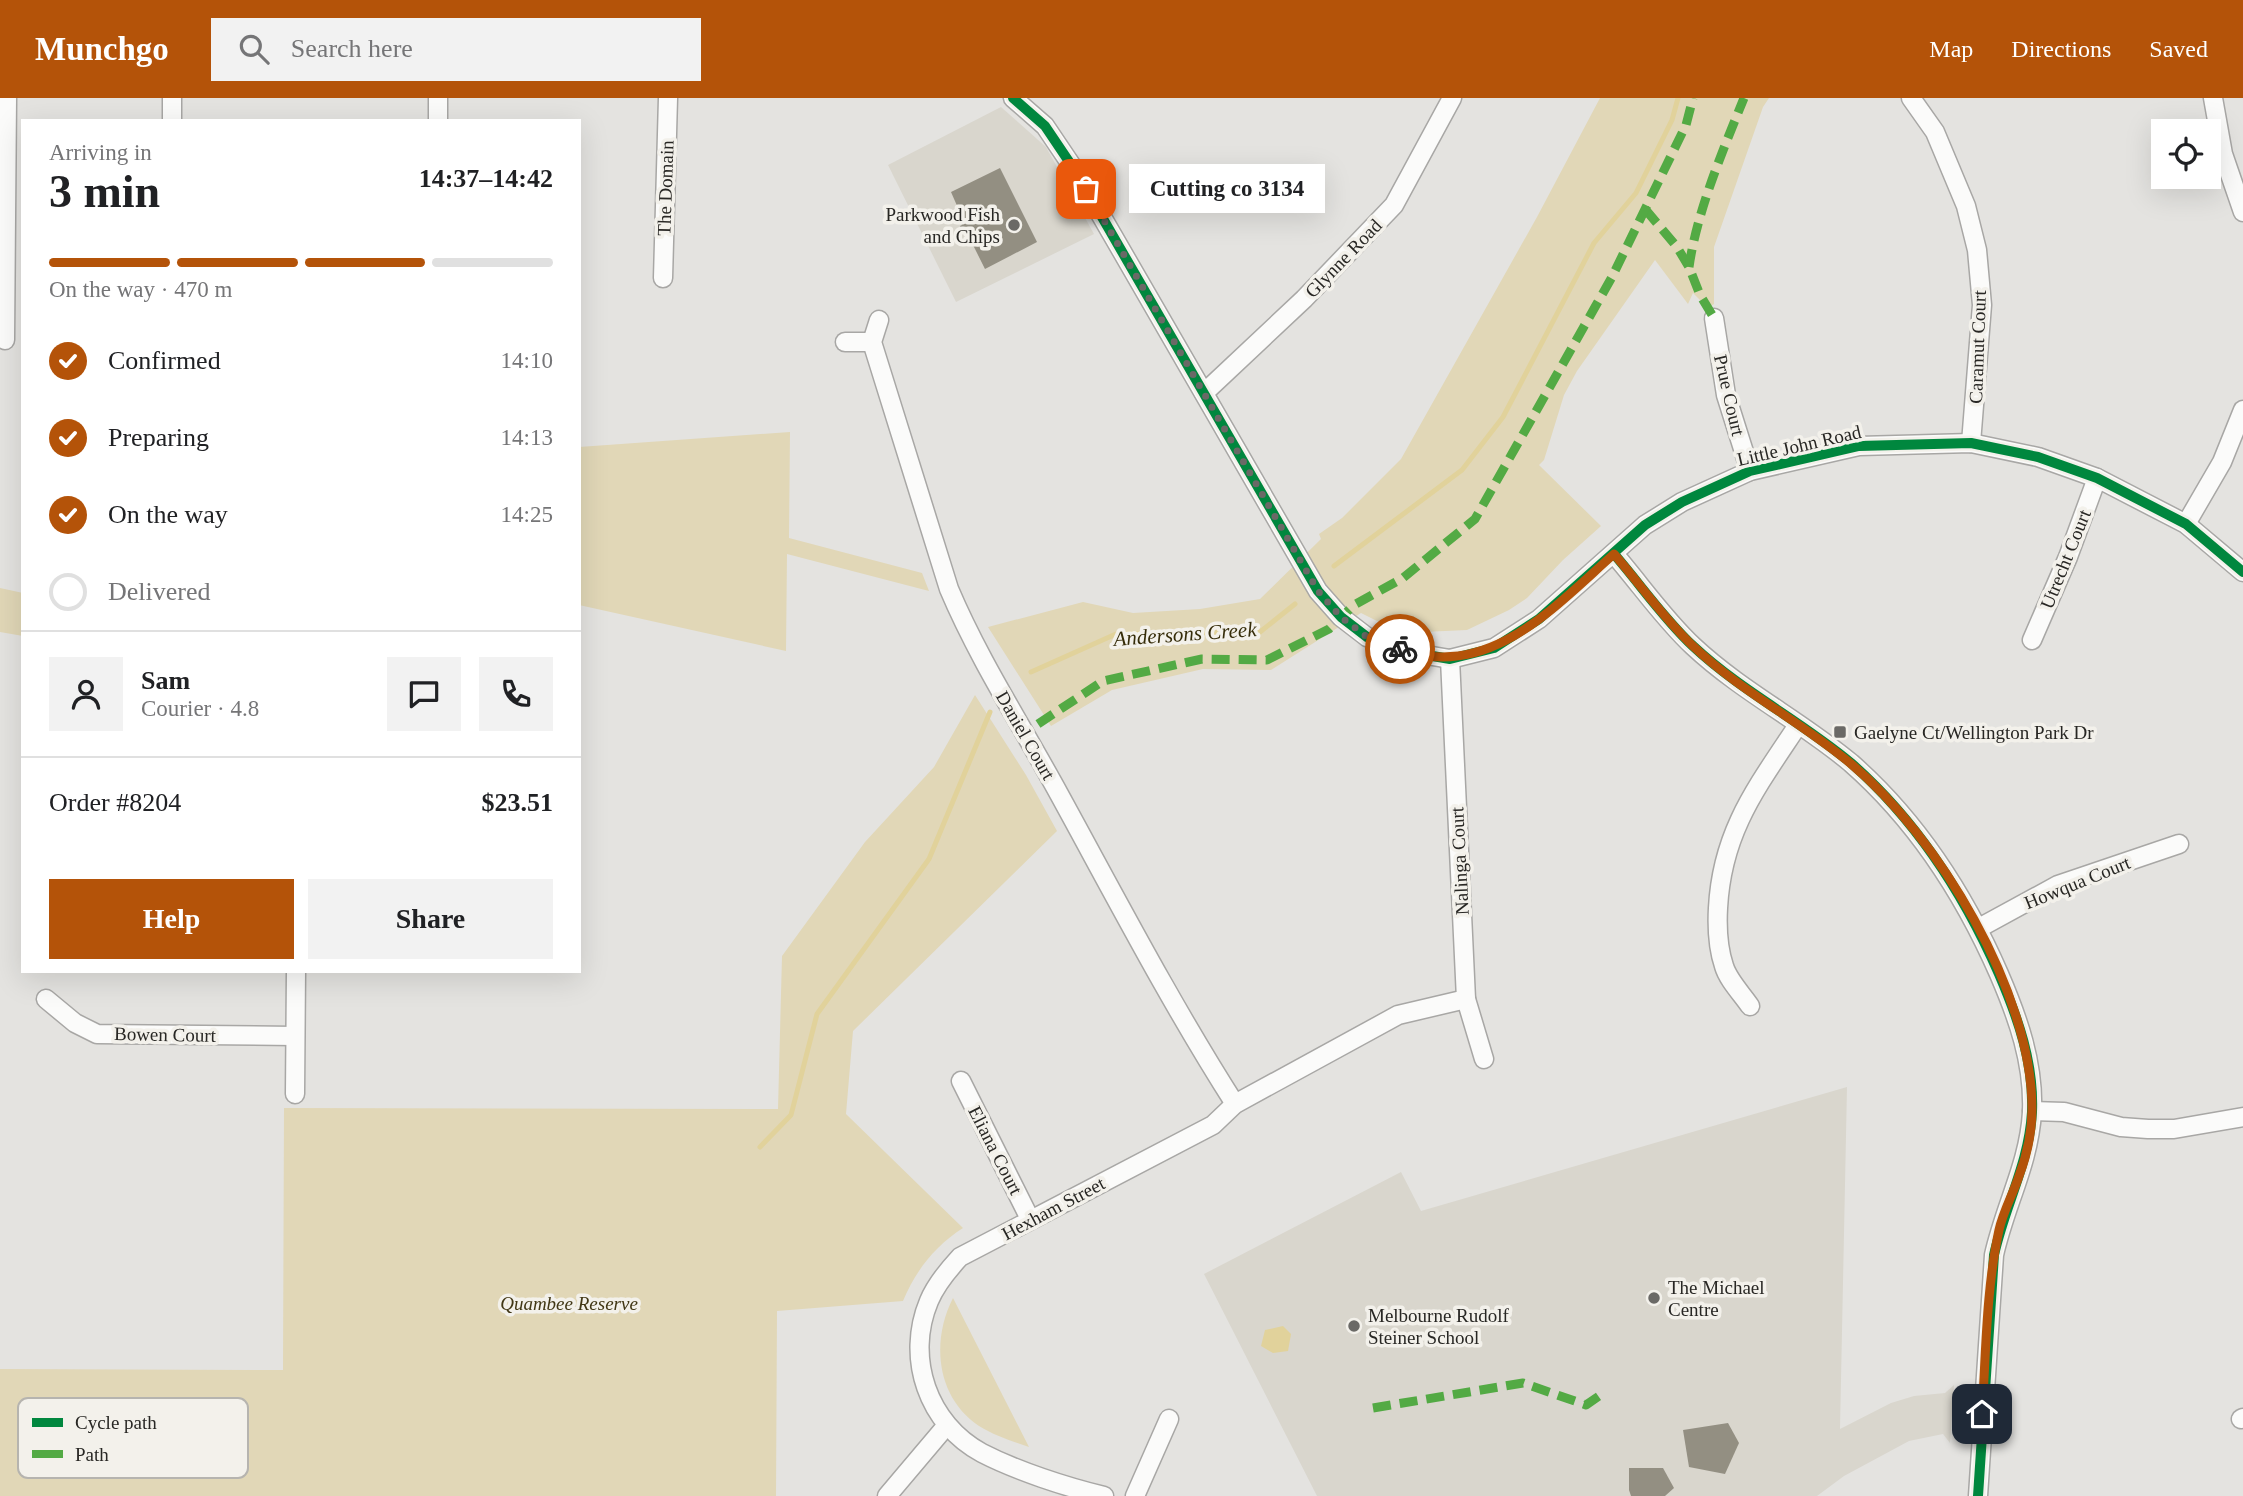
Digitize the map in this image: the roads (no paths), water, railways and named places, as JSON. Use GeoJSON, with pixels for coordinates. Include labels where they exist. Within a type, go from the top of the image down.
{"type":"FeatureCollection","features":[{"type":"Feature","properties":{"kind":"street"},"geometry":{"type":"LineString","coordinates":[[5,340],[7,98]]}},
{"type":"Feature","properties":{"kind":"street"},"geometry":{"type":"LineString","coordinates":[[172,98],[172,119]]}},
{"type":"Feature","properties":{"kind":"street"},"geometry":{"type":"LineString","coordinates":[[438,98],[438,119]]}},
{"type":"Feature","properties":{"kind":"street","name":"The Domain"},"geometry":{"type":"LineString","coordinates":[[663,278],[668,98]]}},
{"type":"Feature","properties":{"kind":"street","name":"Little John Road"},"geometry":{"type":"LineString","coordinates":[[1013,98],[1045,126],[1060,147],[1318,591],[1341,617],[1367,637],[1409,653],[1450,659],[1494,648],[1539,620],[1644,525],[1682,502],[1750,471],[1859,446],[1971,443],[2038,457],[2097,478],[2186,524],[2243,572]]}},
{"type":"Feature","properties":{"kind":"street","name":"Glynne Road"},"geometry":{"type":"LineString","coordinates":[[1203,393],[1304,299],[1394,205],[1452,98]]}},
{"type":"Feature","properties":{"kind":"street","name":"Caramut Court"},"geometry":{"type":"LineString","coordinates":[[1911,98],[1935,132],[1966,206],[1977,250],[1982,305],[1971,443]]}},
{"type":"Feature","properties":{"kind":"street"},"geometry":{"type":"LineString","coordinates":[[2213,98],[2223,154],[2243,212]]}},
{"type":"Feature","properties":{"kind":"street","name":"Prue Court"},"geometry":{"type":"LineString","coordinates":[[1714,318],[1727,395],[1750,471]]}},
{"type":"Feature","properties":{"kind":"street"},"geometry":{"type":"LineString","coordinates":[[845,342],[872,342],[880,320]]}},
{"type":"Feature","properties":{"kind":"street","name":"Daniel Court"},"geometry":{"type":"LineString","coordinates":[[872,342],[949,589],[961,617],[982,660],[1026,733],[1195,1041],[1235,1104]]}},
{"type":"Feature","properties":{"kind":"street"},"geometry":{"type":"LineString","coordinates":[[2186,524],[2222,462],[2243,410]]}},
{"type":"Feature","properties":{"kind":"street","name":"Utrecht Court"},"geometry":{"type":"LineString","coordinates":[[2032,640],[2068,557],[2097,478]]}},
{"type":"Feature","properties":{"kind":"street"},"geometry":{"type":"LineString","coordinates":[[1614,554],[1692,645],[1734,681],[1849,762],[1891,801],[1937,860],[1979,928],[2015,1011],[2031,1070],[2032,1111],[2027,1152],[2000,1225],[1994,1255],[1978,1496]]}},
{"type":"Feature","properties":{"kind":"street","name":"Nalinga Court"},"geometry":{"type":"LineString","coordinates":[[1450,659],[1466,999],[1485,1059]]}},
{"type":"Feature","properties":{"kind":"street"},"geometry":{"type":"LineString","coordinates":[[1750,1006],[1724,967],[1717,926],[1720,879],[1732,832],[1798,725]]}},
{"type":"Feature","properties":{"kind":"street","name":"Howqua Court"},"geometry":{"type":"LineString","coordinates":[[1979,928],[2058,885],[2179,844]]}},
{"type":"Feature","properties":{"kind":"street"},"geometry":{"type":"LineString","coordinates":[[295,1094],[296,973]]}},
{"type":"Feature","properties":{"kind":"street","name":"Bowen Court"},"geometry":{"type":"LineString","coordinates":[[46,999],[75,1023],[97,1034],[295,1035]]}},
{"type":"Feature","properties":{"kind":"street","name":"Hexham Street"},"geometry":{"type":"LineString","coordinates":[[1104,1496],[1065,1486],[981,1452],[947,1425],[926,1393],[918,1341],[929,1302],[944,1275],[960,1257],[1213,1125],[1235,1104],[1398,1015],[1466,999]]}},
{"type":"Feature","properties":{"kind":"street","name":"Eliana Court"},"geometry":{"type":"LineString","coordinates":[[961,1081],[1030,1219]]}},
{"type":"Feature","properties":{"kind":"street"},"geometry":{"type":"LineString","coordinates":[[2032,1111],[2064,1112],[2121,1127],[2148,1129],[2174,1129],[2243,1117]]}},
{"type":"Feature","properties":{"kind":"street"},"geometry":{"type":"LineString","coordinates":[[1135,1496],[1169,1419]]}},
{"type":"Feature","properties":{"kind":"street"},"geometry":{"type":"LineString","coordinates":[[887,1496],[947,1425]]}},
{"type":"Feature","properties":{"kind":"waterway"},"geometry":{"type":"LineString","coordinates":[[1334,566],[1462,470],[1503,417],[1594,243],[1636,193],[1672,120],[1678,98]]}},
{"type":"Feature","properties":{"kind":"waterway","name":"Andersons Creek"},"geometry":{"type":"LineString","coordinates":[[1031,672],[1116,634],[1260,632],[1295,604]]}},
{"type":"Feature","properties":{"kind":"waterway"},"geometry":{"type":"LineString","coordinates":[[760,1147],[791,1115],[817,1014],[929,859],[990,712]]}},
{"type":"Feature","properties":{"kind":"place","name":"Cutting co 3134"},"geometry":{"type":"Point","coordinates":[1086,189]}},
{"type":"Feature","properties":{"kind":"place","name":"Parkwood Fish and Chips"},"geometry":{"type":"Point","coordinates":[1014,225]}},
{"type":"Feature","properties":{"kind":"place","name":"Gaelyne Ct/Wellington Park Dr"},"geometry":{"type":"Point","coordinates":[1840,732]}},
{"type":"Feature","properties":{"kind":"place","name":"The Michael Centre"},"geometry":{"type":"Point","coordinates":[1654,1298]}},
{"type":"Feature","properties":{"kind":"place","name":"Melbourne Rudolf Steiner School"},"geometry":{"type":"Point","coordinates":[1354,1326]}},
{"type":"Feature","properties":{"kind":"park label","name":"Quambee Reserve"},"geometry":{"type":"Point","coordinates":[569,1303]}}]}
